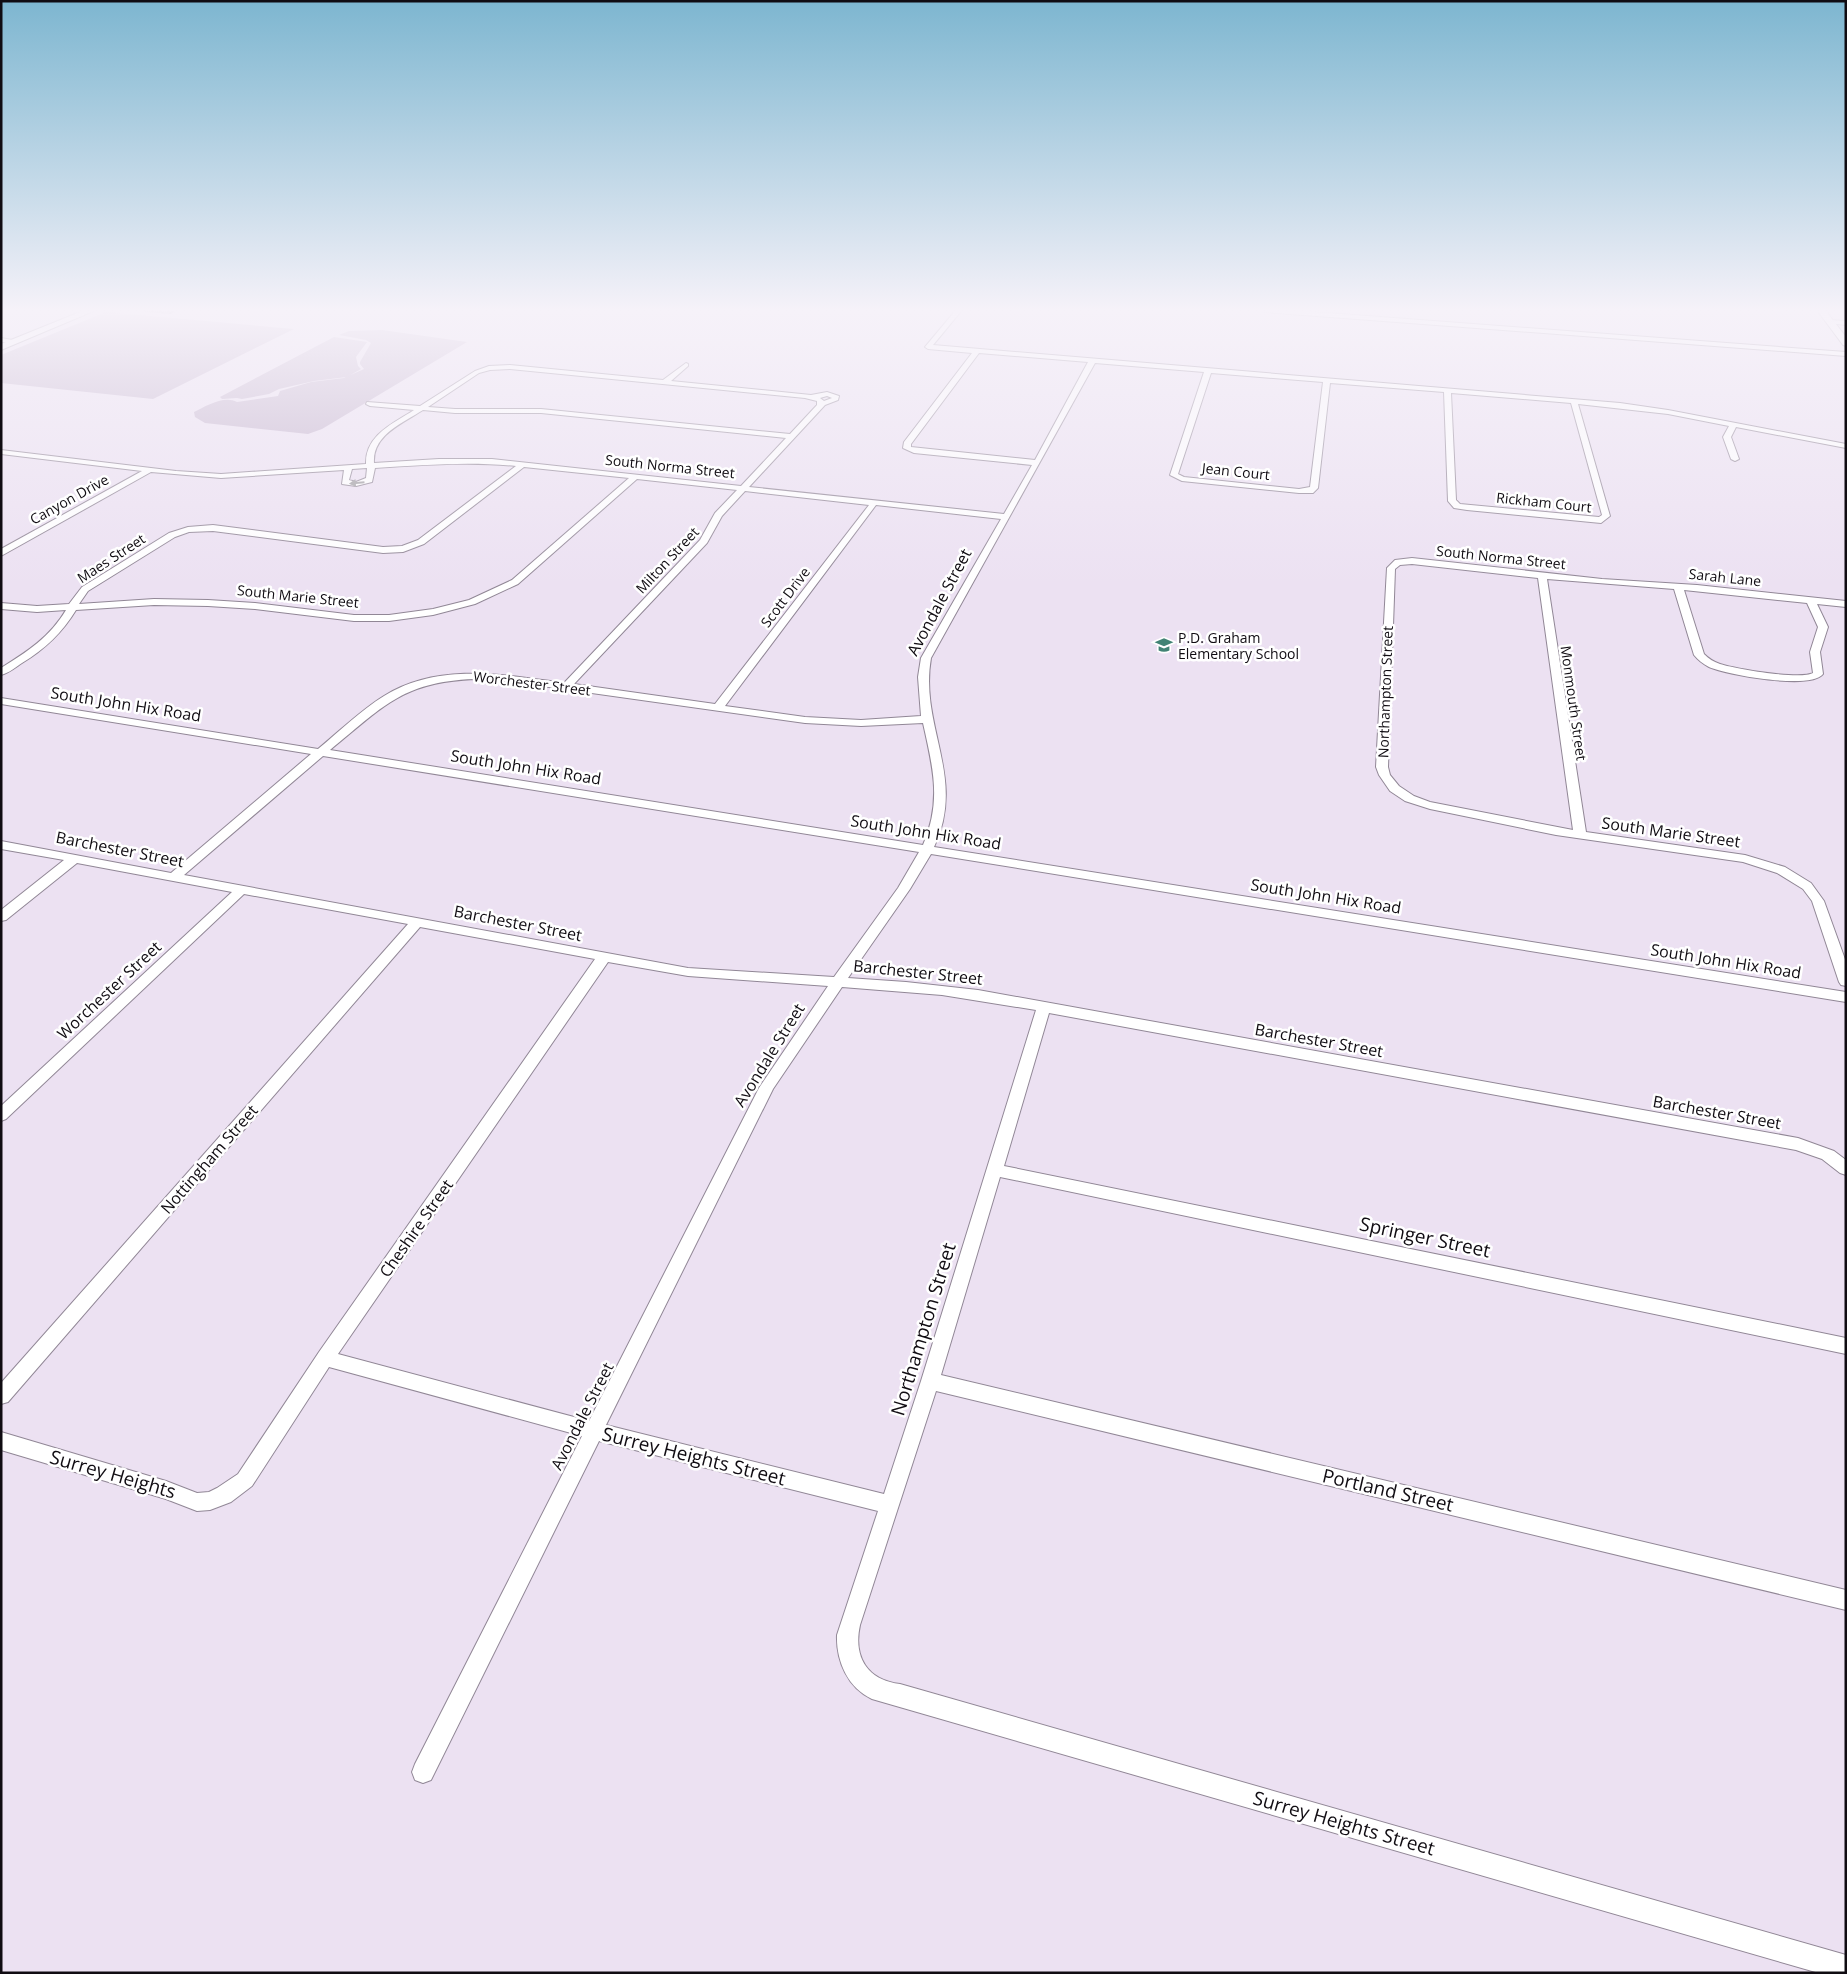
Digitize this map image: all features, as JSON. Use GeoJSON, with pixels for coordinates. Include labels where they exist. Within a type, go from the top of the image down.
{"type":"FeatureCollection","features":[{"type":"Feature","properties":{"kind":"street"},"geometry":{"type":"LineString","coordinates":[[348,468],[344,482],[356,484],[365,482],[370,478],[372,450],[378,438],[389,428],[431,402]]}},
{"type":"Feature","properties":{"kind":"street","name":"Milton Street"},"geometry":{"type":"LineString","coordinates":[[566,686],[704,541],[718,515],[792,436],[816,402]]}},
{"type":"Feature","properties":{"kind":"street"},"geometry":{"type":"LineString","coordinates":[[938,402],[906,448],[914,451],[1037,463]]}},
{"type":"Feature","properties":{"kind":"street","name":"Avondale Street"},"geometry":{"type":"LineString","coordinates":[[423,1772],[766,1088],[796,1040],[906,886],[927,848],[938,817],[941,791],[922,682],[926,658],[1070,402]]}},
{"type":"Feature","properties":{"kind":"street","name":"Jean Court"},"geometry":{"type":"LineString","coordinates":[[1197,402],[1174,473],[1179,478],[1310,491],[1314,488],[1324,402]]}},
{"type":"Feature","properties":{"kind":"street","name":"Rickham Court"},"geometry":{"type":"LineString","coordinates":[[1448,402],[1452,501],[1462,508],[1601,520],[1606,516],[1574,402]]}},
{"type":"Feature","properties":{"kind":"street"},"geometry":{"type":"LineString","coordinates":[[1586,402],[1636,407],[1846,446]]}},
{"type":"Feature","properties":{"kind":"street"},"geometry":{"type":"LineString","coordinates":[[370,404],[455,411],[541,411],[792,436]]}},
{"type":"Feature","properties":{"kind":"street"},"geometry":{"type":"LineString","coordinates":[[1733,425],[1726,437],[1735,459]]}},
{"type":"Feature","properties":{"kind":"street","name":"South Norma Street"},"geometry":{"type":"LineString","coordinates":[[1,452],[150,470],[221,476],[455,460],[523,464],[1006,517]]}},
{"type":"Feature","properties":{"kind":"street","name":"Maes Street"},"geometry":{"type":"LineString","coordinates":[[1,672],[45,643],[60,626],[80,594],[92,584],[176,534],[206,528],[390,550],[417,544],[523,464]]}},
{"type":"Feature","properties":{"kind":"street","name":"Canyon Drive"},"geometry":{"type":"LineString","coordinates":[[1,552],[150,470]]}},
{"type":"Feature","properties":{"kind":"street","name":"South Marie Street"},"geometry":{"type":"LineString","coordinates":[[1,606],[37,609],[154,602],[208,602],[360,618],[411,615],[450,608],[490,595],[522,577],[636,476]]}},
{"type":"Feature","properties":{"kind":"street","name":"Scott Drive"},"geometry":{"type":"LineString","coordinates":[[718,708],[874,503]]}},
{"type":"Feature","properties":{"kind":"street","name":"South Norma Street"},"geometry":{"type":"LineString","coordinates":[[1398,562],[1421,562],[1602,582]]}},
{"type":"Feature","properties":{"kind":"street","name":"Northampton Street"},"geometry":{"type":"LineString","coordinates":[[1398,562],[1391,568],[1382,767],[1386,780],[1409,798],[1423,804]]}},
{"type":"Feature","properties":{"kind":"street","name":"Monmouth Street"},"geometry":{"type":"LineString","coordinates":[[1542,576],[1580,835]]}},
{"type":"Feature","properties":{"kind":"street","name":"Sarah Lane"},"geometry":{"type":"LineString","coordinates":[[1602,582],[1678,586],[1846,604]]}},
{"type":"Feature","properties":{"kind":"street"},"geometry":{"type":"LineString","coordinates":[[1678,586],[1699,655],[1703,659],[1714,666],[1728,670],[1797,679],[1811,678],[1818,674],[1815,652],[1823,626],[1811,600]]}},
{"type":"Feature","properties":{"kind":"street","name":"Worchester Street"},"geometry":{"type":"LineString","coordinates":[[174,877],[377,704],[418,684],[452,677],[484,676],[824,722],[862,723],[928,719]]}},
{"type":"Feature","properties":{"kind":"street","name":"South John Hix Road"},"geometry":{"type":"LineString","coordinates":[[1,701],[927,848],[1846,997]]}},
{"type":"Feature","properties":{"kind":"street","name":"South Marie Street"},"geometry":{"type":"LineString","coordinates":[[1423,804],[1448,811],[1580,835],[1745,859],[1768,865],[1790,875],[1807,886],[1818,901],[1846,982]]}},
{"type":"Feature","properties":{"kind":"street","name":"Barchester Street"},"geometry":{"type":"LineString","coordinates":[[1,845],[703,974],[948,990],[1798,1144],[1828,1155],[1846,1169]]}},
{"type":"Feature","properties":{"kind":"street"},"geometry":{"type":"LineString","coordinates":[[1,917],[74,858]]}},
{"type":"Feature","properties":{"kind":"street","name":"Worchester Street"},"geometry":{"type":"LineString","coordinates":[[1,1115],[241,890]]}},
{"type":"Feature","properties":{"kind":"street","name":"Nottingham Street"},"geometry":{"type":"LineString","coordinates":[[1,1396],[417,922]]}},
{"type":"Feature","properties":{"kind":"street","name":"Cheshire Street"},"geometry":{"type":"LineString","coordinates":[[224,1495],[245,1480],[325,1358],[604,957]]}},
{"type":"Feature","properties":{"kind":"street","name":"Northampton Street"},"geometry":{"type":"LineString","coordinates":[[852,1663],[847,1648],[848,1628],[856,1609],[930,1381],[1044,1007]]}},
{"type":"Feature","properties":{"kind":"street","name":"Springer Street"},"geometry":{"type":"LineString","coordinates":[[995,1170],[1846,1346]]}},
{"type":"Feature","properties":{"kind":"street","name":"Surrey Heights Street"},"geometry":{"type":"LineString","coordinates":[[325,1358],[594,1431],[890,1505]]}},
{"type":"Feature","properties":{"kind":"street","name":"Portland Street"},"geometry":{"type":"LineString","coordinates":[[930,1381],[1846,1600]]}},
{"type":"Feature","properties":{"kind":"street","name":"Surrey Heights"},"geometry":{"type":"LineString","coordinates":[[1,1441],[186,1496],[197,1502],[224,1495]]}},
{"type":"Feature","properties":{"kind":"street","name":"Surrey Heights Street"},"geometry":{"type":"LineString","coordinates":[[852,1663],[864,1680],[884,1693],[900,1695],[1846,1968]]}},
{"type":"Feature","properties":{"kind":"shaded area"},"geometry":{"type":"Polygon","coordinates":[[[215,402],[367,402],[322,429],[308,434],[205,423],[195,417],[194,412],[215,402]]]}},
{"type":"Feature","properties":{"kind":"place","name":"P.D. Graham Elementary School"},"geometry":{"type":"Point","coordinates":[1164,645]}}]}
